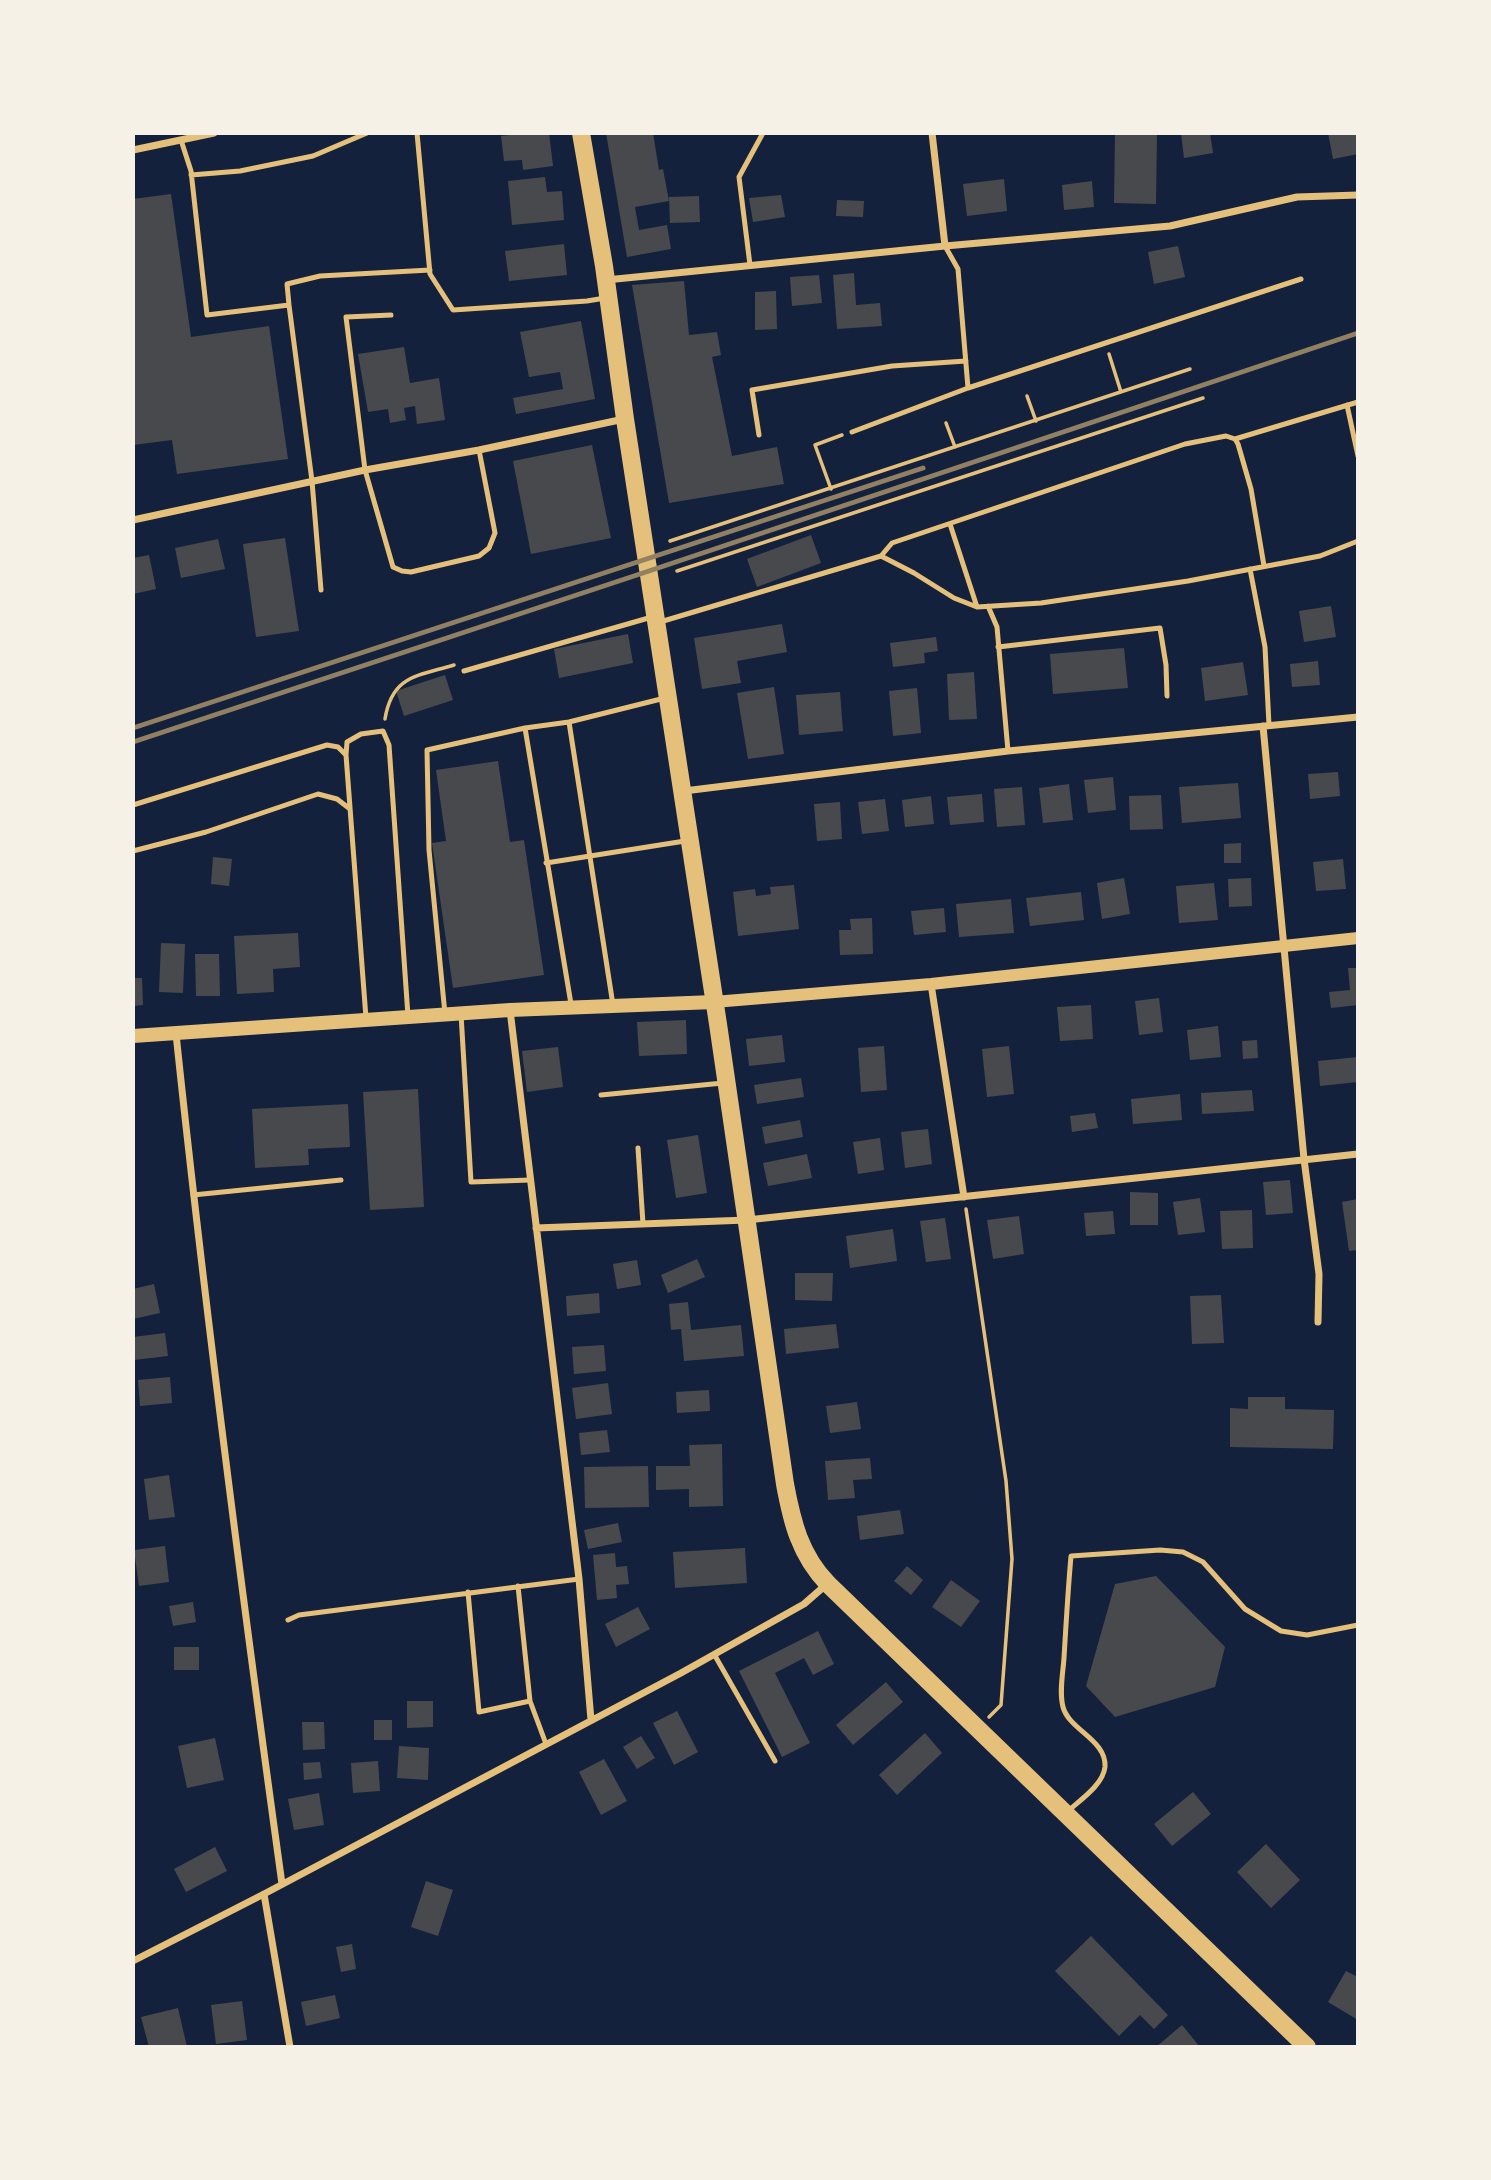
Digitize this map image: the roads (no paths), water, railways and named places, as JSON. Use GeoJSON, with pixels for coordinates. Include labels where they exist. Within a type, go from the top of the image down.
{"type":"FeatureCollection","features":[{"type":"Feature","properties":{"kind":"main road"},"geometry":{"type":"LineString","coordinates":[[582,133],[791,1520],[801,1547],[815,1570],[828,1584],[1307,2047]]}},
{"type":"Feature","properties":{"kind":"main road"},"geometry":{"type":"LineString","coordinates":[[133,1036],[366,1018],[714,1002]]}},
{"type":"Feature","properties":{"kind":"street"},"geometry":{"type":"LineString","coordinates":[[133,150],[214,133]]}},
{"type":"Feature","properties":{"kind":"street"},"geometry":{"type":"LineString","coordinates":[[932,133],[945,246]]}},
{"type":"Feature","properties":{"kind":"street"},"geometry":{"type":"LineString","coordinates":[[607,288],[750,265],[1170,226],[1297,197],[1358,195]]}},
{"type":"Feature","properties":{"kind":"street"},"geometry":{"type":"LineString","coordinates":[[133,520],[365,470],[479,450],[625,419]]}},
{"type":"Feature","properties":{"kind":"street"},"geometry":{"type":"LineString","coordinates":[[682,791],[1008,751],[1358,717]]}},
{"type":"Feature","properties":{"kind":"street"},"geometry":{"type":"LineString","coordinates":[[1266,726],[1304,1159],[1319,1274],[1318,1322]]}},
{"type":"Feature","properties":{"kind":"street"},"geometry":{"type":"LineString","coordinates":[[714,1002],[931,984],[1285,948],[1358,938]]}},
{"type":"Feature","properties":{"kind":"street"},"geometry":{"type":"LineString","coordinates":[[931,984],[964,1197]]}},
{"type":"Feature","properties":{"kind":"street"},"geometry":{"type":"LineString","coordinates":[[510,1010],[579,1579],[591,1720]]}},
{"type":"Feature","properties":{"kind":"street"},"geometry":{"type":"LineString","coordinates":[[176,1034],[193,1195],[248,1639],[282,1884]]}},
{"type":"Feature","properties":{"kind":"street"},"geometry":{"type":"LineString","coordinates":[[536,1228],[747,1220],[1358,1154]]}},
{"type":"Feature","properties":{"kind":"street"},"geometry":{"type":"LineString","coordinates":[[133,1961],[714,1654],[804,1604],[828,1584]]}},
{"type":"Feature","properties":{"kind":"street"},"geometry":{"type":"LineString","coordinates":[[264,1894],[290,2047]]}},
{"type":"Feature","properties":{"kind":"lane"},"geometry":{"type":"LineString","coordinates":[[191,175],[240,171],[313,156],[367,133]]}},
{"type":"Feature","properties":{"kind":"lane"},"geometry":{"type":"LineString","coordinates":[[417,133],[430,274],[453,310],[587,301],[607,288]]}},
{"type":"Feature","properties":{"kind":"lane"},"geometry":{"type":"LineString","coordinates":[[750,265],[739,177],[763,133]]}},
{"type":"Feature","properties":{"kind":"lane"},"geometry":{"type":"LineString","coordinates":[[181,140],[191,175],[207,315],[289,305]]}},
{"type":"Feature","properties":{"kind":"lane"},"geometry":{"type":"LineString","coordinates":[[945,246],[958,269],[968,388]]}},
{"type":"Feature","properties":{"kind":"lane"},"geometry":{"type":"LineString","coordinates":[[321,590],[312,481],[287,284],[320,276],[430,270]]}},
{"type":"Feature","properties":{"kind":"lane"},"geometry":{"type":"LineString","coordinates":[[852,432],[968,388],[1301,279]]}},
{"type":"Feature","properties":{"kind":"lane"},"geometry":{"type":"LineString","coordinates":[[391,315],[346,317],[365,470],[393,567],[411,572],[479,556],[489,548],[495,533],[479,450]]}},
{"type":"Feature","properties":{"kind":"lane"},"geometry":{"type":"LineString","coordinates":[[760,435],[752,390],[892,366],[966,361]]}},
{"type":"Feature","properties":{"kind":"lane"},"geometry":{"type":"LineString","coordinates":[[464,671],[881,556],[892,543],[1185,444],[1226,436],[1235,439],[1358,402]]}},
{"type":"Feature","properties":{"kind":"lane"},"geometry":{"type":"LineString","coordinates":[[1347,405],[1358,456]]}},
{"type":"Feature","properties":{"kind":"lane"},"geometry":{"type":"LineString","coordinates":[[1235,439],[1251,489],[1264,566]]}},
{"type":"Feature","properties":{"kind":"lane"},"geometry":{"type":"LineString","coordinates":[[950,524],[977,607]]}},
{"type":"Feature","properties":{"kind":"lane"},"geometry":{"type":"LineString","coordinates":[[881,556],[954,598],[977,607],[1041,603],[1188,581],[1320,556],[1358,541]]}},
{"type":"Feature","properties":{"kind":"lane"},"geometry":{"type":"LineString","coordinates":[[1250,569],[1265,647],[1266,726]]}},
{"type":"Feature","properties":{"kind":"lane"},"geometry":{"type":"LineString","coordinates":[[988,606],[997,627],[1008,751]]}},
{"type":"Feature","properties":{"kind":"lane"},"geometry":{"type":"LineString","coordinates":[[998,647],[1160,628],[1166,665],[1167,696]]}},
{"type":"Feature","properties":{"kind":"lane"},"geometry":{"type":"LineString","coordinates":[[445,1014],[429,850],[428,750],[525,728],[569,722],[668,698]]}},
{"type":"Feature","properties":{"kind":"lane"},"geometry":{"type":"LineString","coordinates":[[569,722],[613,1005]]}},
{"type":"Feature","properties":{"kind":"lane"},"geometry":{"type":"LineString","coordinates":[[525,728],[571,1007]]}},
{"type":"Feature","properties":{"kind":"lane"},"geometry":{"type":"LineString","coordinates":[[366,1018],[346,755],[347,742],[361,734],[383,731],[389,745],[408,1016]]}},
{"type":"Feature","properties":{"kind":"lane"},"geometry":{"type":"LineString","coordinates":[[133,805],[327,745],[338,747],[346,755]]}},
{"type":"Feature","properties":{"kind":"lane"},"geometry":{"type":"LineString","coordinates":[[133,851],[206,832],[318,794],[337,799],[350,809]]}},
{"type":"Feature","properties":{"kind":"lane"},"geometry":{"type":"LineString","coordinates":[[547,863],[689,840]]}},
{"type":"Feature","properties":{"kind":"lane"},"geometry":{"type":"LineString","coordinates":[[461,1013],[471,1182],[531,1180]]}},
{"type":"Feature","properties":{"kind":"lane"},"geometry":{"type":"LineString","coordinates":[[601,1095],[726,1083]]}},
{"type":"Feature","properties":{"kind":"lane"},"geometry":{"type":"LineString","coordinates":[[638,1148],[643,1224]]}},
{"type":"Feature","properties":{"kind":"lane"},"geometry":{"type":"LineString","coordinates":[[193,1195],[341,1180]]}},
{"type":"Feature","properties":{"kind":"lane"},"geometry":{"type":"LineString","coordinates":[[1065,1814],[1094,1788],[1105,1769],[1099,1749],[1063,1708],[1062,1685],[1071,1556],[1160,1550],[1183,1552],[1203,1562],[1245,1609],[1281,1631],[1307,1635],[1358,1626]]}},
{"type":"Feature","properties":{"kind":"lane"},"geometry":{"type":"LineString","coordinates":[[288,1620],[299,1615],[579,1579]]}},
{"type":"Feature","properties":{"kind":"lane"},"geometry":{"type":"LineString","coordinates":[[518,1586],[530,1701],[546,1744]]}},
{"type":"Feature","properties":{"kind":"lane"},"geometry":{"type":"LineString","coordinates":[[468,1592],[479,1712],[530,1701]]}},
{"type":"Feature","properties":{"kind":"lane"},"geometry":{"type":"LineString","coordinates":[[714,1654],[775,1761]]}},
{"type":"Feature","properties":{"kind":"railway"},"geometry":{"type":"LineString","coordinates":[[133,742],[1358,333]]}},
{"type":"Feature","properties":{"kind":"railway"},"geometry":{"type":"LineString","coordinates":[[133,728],[923,468]]}}]}
